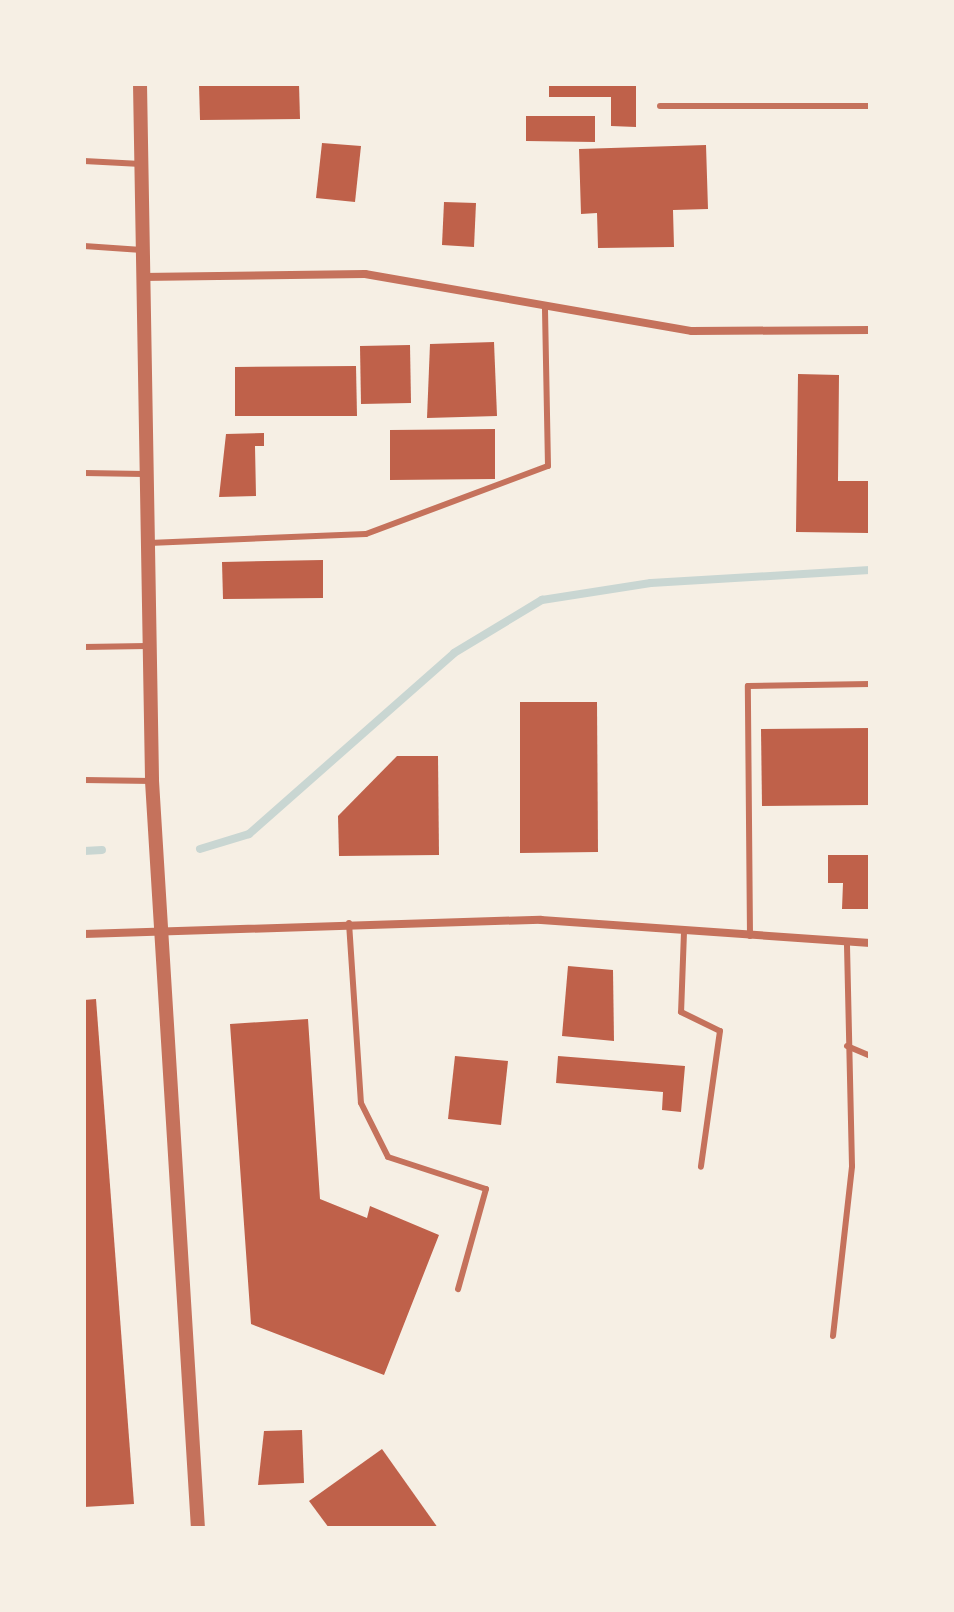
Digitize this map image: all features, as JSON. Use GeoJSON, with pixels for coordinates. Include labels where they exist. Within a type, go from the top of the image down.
{"type":"FeatureCollection","features":[{"type":"Feature","properties":{"kind":"street"},"geometry":{"type":"LineString","coordinates":[[140,84],[145,543],[152,781],[198,1528]]}},
{"type":"Feature","properties":{"kind":"street"},"geometry":{"type":"LineString","coordinates":[[142,277],[393,276],[545,307],[692,331],[870,330]]}},
{"type":"Feature","properties":{"kind":"street"},"geometry":{"type":"LineString","coordinates":[[84,934],[349,923],[541,920],[870,943]]}},
{"type":"Feature","properties":{"kind":"lane"},"geometry":{"type":"LineString","coordinates":[[660,106],[870,106]]}},
{"type":"Feature","properties":{"kind":"lane"},"geometry":{"type":"LineString","coordinates":[[84,161],[141,164]]}},
{"type":"Feature","properties":{"kind":"lane"},"geometry":{"type":"LineString","coordinates":[[84,246],[142,250]]}},
{"type":"Feature","properties":{"kind":"lane"},"geometry":{"type":"LineString","coordinates":[[145,543],[366,534],[548,466],[545,307]]}},
{"type":"Feature","properties":{"kind":"lane"},"geometry":{"type":"LineString","coordinates":[[84,473],[144,474]]}},
{"type":"Feature","properties":{"kind":"lane"},"geometry":{"type":"LineString","coordinates":[[84,647],[147,646]]}},
{"type":"Feature","properties":{"kind":"lane"},"geometry":{"type":"LineString","coordinates":[[750,936],[748,686],[870,684]]}},
{"type":"Feature","properties":{"kind":"lane"},"geometry":{"type":"LineString","coordinates":[[84,780],[152,781]]}},
{"type":"Feature","properties":{"kind":"lane"},"geometry":{"type":"LineString","coordinates":[[349,923],[361,1103],[388,1157],[486,1189],[458,1289]]}},
{"type":"Feature","properties":{"kind":"lane"},"geometry":{"type":"LineString","coordinates":[[684,932],[681,1012],[720,1031],[701,1167]]}},
{"type":"Feature","properties":{"kind":"lane"},"geometry":{"type":"LineString","coordinates":[[833,1336],[852,1166],[847,942]]}},
{"type":"Feature","properties":{"kind":"lane"},"geometry":{"type":"LineString","coordinates":[[847,1046],[870,1056]]}},
{"type":"Feature","properties":{"kind":"building"},"geometry":{"type":"Polygon","coordinates":[[[199,84],[299,84],[300,119],[200,120],[199,84]]]}},
{"type":"Feature","properties":{"kind":"building"},"geometry":{"type":"Polygon","coordinates":[[[549,84],[636,84],[636,127],[611,126],[611,97],[549,97],[549,84]]]}},
{"type":"Feature","properties":{"kind":"building"},"geometry":{"type":"Polygon","coordinates":[[[526,116],[595,116],[595,142],[526,141],[526,116]]]}},
{"type":"Feature","properties":{"kind":"building"},"geometry":{"type":"Polygon","coordinates":[[[322,143],[361,146],[355,202],[316,198],[322,143]]]}},
{"type":"Feature","properties":{"kind":"building"},"geometry":{"type":"Polygon","coordinates":[[[706,145],[708,209],[673,210],[674,247],[598,248],[597,213],[581,214],[579,149],[706,145]]]}},
{"type":"Feature","properties":{"kind":"building"},"geometry":{"type":"Polygon","coordinates":[[[444,202],[476,203],[474,247],[442,245],[444,202]]]}},
{"type":"Feature","properties":{"kind":"building"},"geometry":{"type":"Polygon","coordinates":[[[494,342],[497,416],[427,418],[430,344],[494,342]]]}},
{"type":"Feature","properties":{"kind":"building"},"geometry":{"type":"Polygon","coordinates":[[[410,345],[411,403],[361,404],[360,346],[410,345]]]}},
{"type":"Feature","properties":{"kind":"building"},"geometry":{"type":"Polygon","coordinates":[[[356,366],[357,416],[235,416],[235,367],[356,366]]]}},
{"type":"Feature","properties":{"kind":"building"},"geometry":{"type":"Polygon","coordinates":[[[798,374],[839,375],[838,481],[870,481],[869,533],[796,532],[798,374]]]}},
{"type":"Feature","properties":{"kind":"building"},"geometry":{"type":"Polygon","coordinates":[[[495,429],[495,479],[390,480],[390,430],[495,429]]]}},
{"type":"Feature","properties":{"kind":"building"},"geometry":{"type":"Polygon","coordinates":[[[264,433],[264,446],[255,446],[256,496],[219,497],[226,434],[264,433]]]}},
{"type":"Feature","properties":{"kind":"building"},"geometry":{"type":"Polygon","coordinates":[[[323,560],[323,598],[223,599],[222,562],[323,560]]]}},
{"type":"Feature","properties":{"kind":"building"},"geometry":{"type":"Polygon","coordinates":[[[520,702],[597,702],[598,852],[520,853],[520,702]]]}},
{"type":"Feature","properties":{"kind":"building"},"geometry":{"type":"Polygon","coordinates":[[[870,728],[870,805],[762,806],[761,729],[870,728]]]}},
{"type":"Feature","properties":{"kind":"building"},"geometry":{"type":"Polygon","coordinates":[[[397,756],[438,756],[439,855],[339,856],[338,816],[397,756]]]}},
{"type":"Feature","properties":{"kind":"building"},"geometry":{"type":"Polygon","coordinates":[[[828,855],[870,855],[870,909],[842,909],[843,883],[828,883],[828,855]]]}},
{"type":"Feature","properties":{"kind":"building"},"geometry":{"type":"Polygon","coordinates":[[[568,966],[613,970],[614,1041],[562,1036],[568,966]]]}},
{"type":"Feature","properties":{"kind":"building"},"geometry":{"type":"Polygon","coordinates":[[[96,999],[134,1504],[84,1507],[84,1000],[96,999]]]}},
{"type":"Feature","properties":{"kind":"building"},"geometry":{"type":"Polygon","coordinates":[[[308,1019],[320,1199],[367,1218],[370,1206],[439,1235],[384,1375],[251,1324],[230,1024],[308,1019]]]}},
{"type":"Feature","properties":{"kind":"building"},"geometry":{"type":"Polygon","coordinates":[[[455,1056],[508,1061],[501,1125],[448,1119],[455,1056]]]}},
{"type":"Feature","properties":{"kind":"building"},"geometry":{"type":"Polygon","coordinates":[[[558,1056],[685,1066],[681,1112],[662,1110],[663,1092],[556,1083],[558,1056]]]}},
{"type":"Feature","properties":{"kind":"building"},"geometry":{"type":"Polygon","coordinates":[[[302,1430],[304,1483],[258,1485],[264,1431],[302,1430]]]}},
{"type":"Feature","properties":{"kind":"building"},"geometry":{"type":"Polygon","coordinates":[[[382,1449],[438,1528],[329,1528],[309,1501],[382,1449]]]}},
{"type":"Feature","properties":{"kind":"waterway"},"geometry":{"type":"LineString","coordinates":[[200,849],[249,834],[454,653],[542,600],[651,583],[870,570]]}},
{"type":"Feature","properties":{"kind":"waterway"},"geometry":{"type":"LineString","coordinates":[[84,851],[102,850]]}}]}
